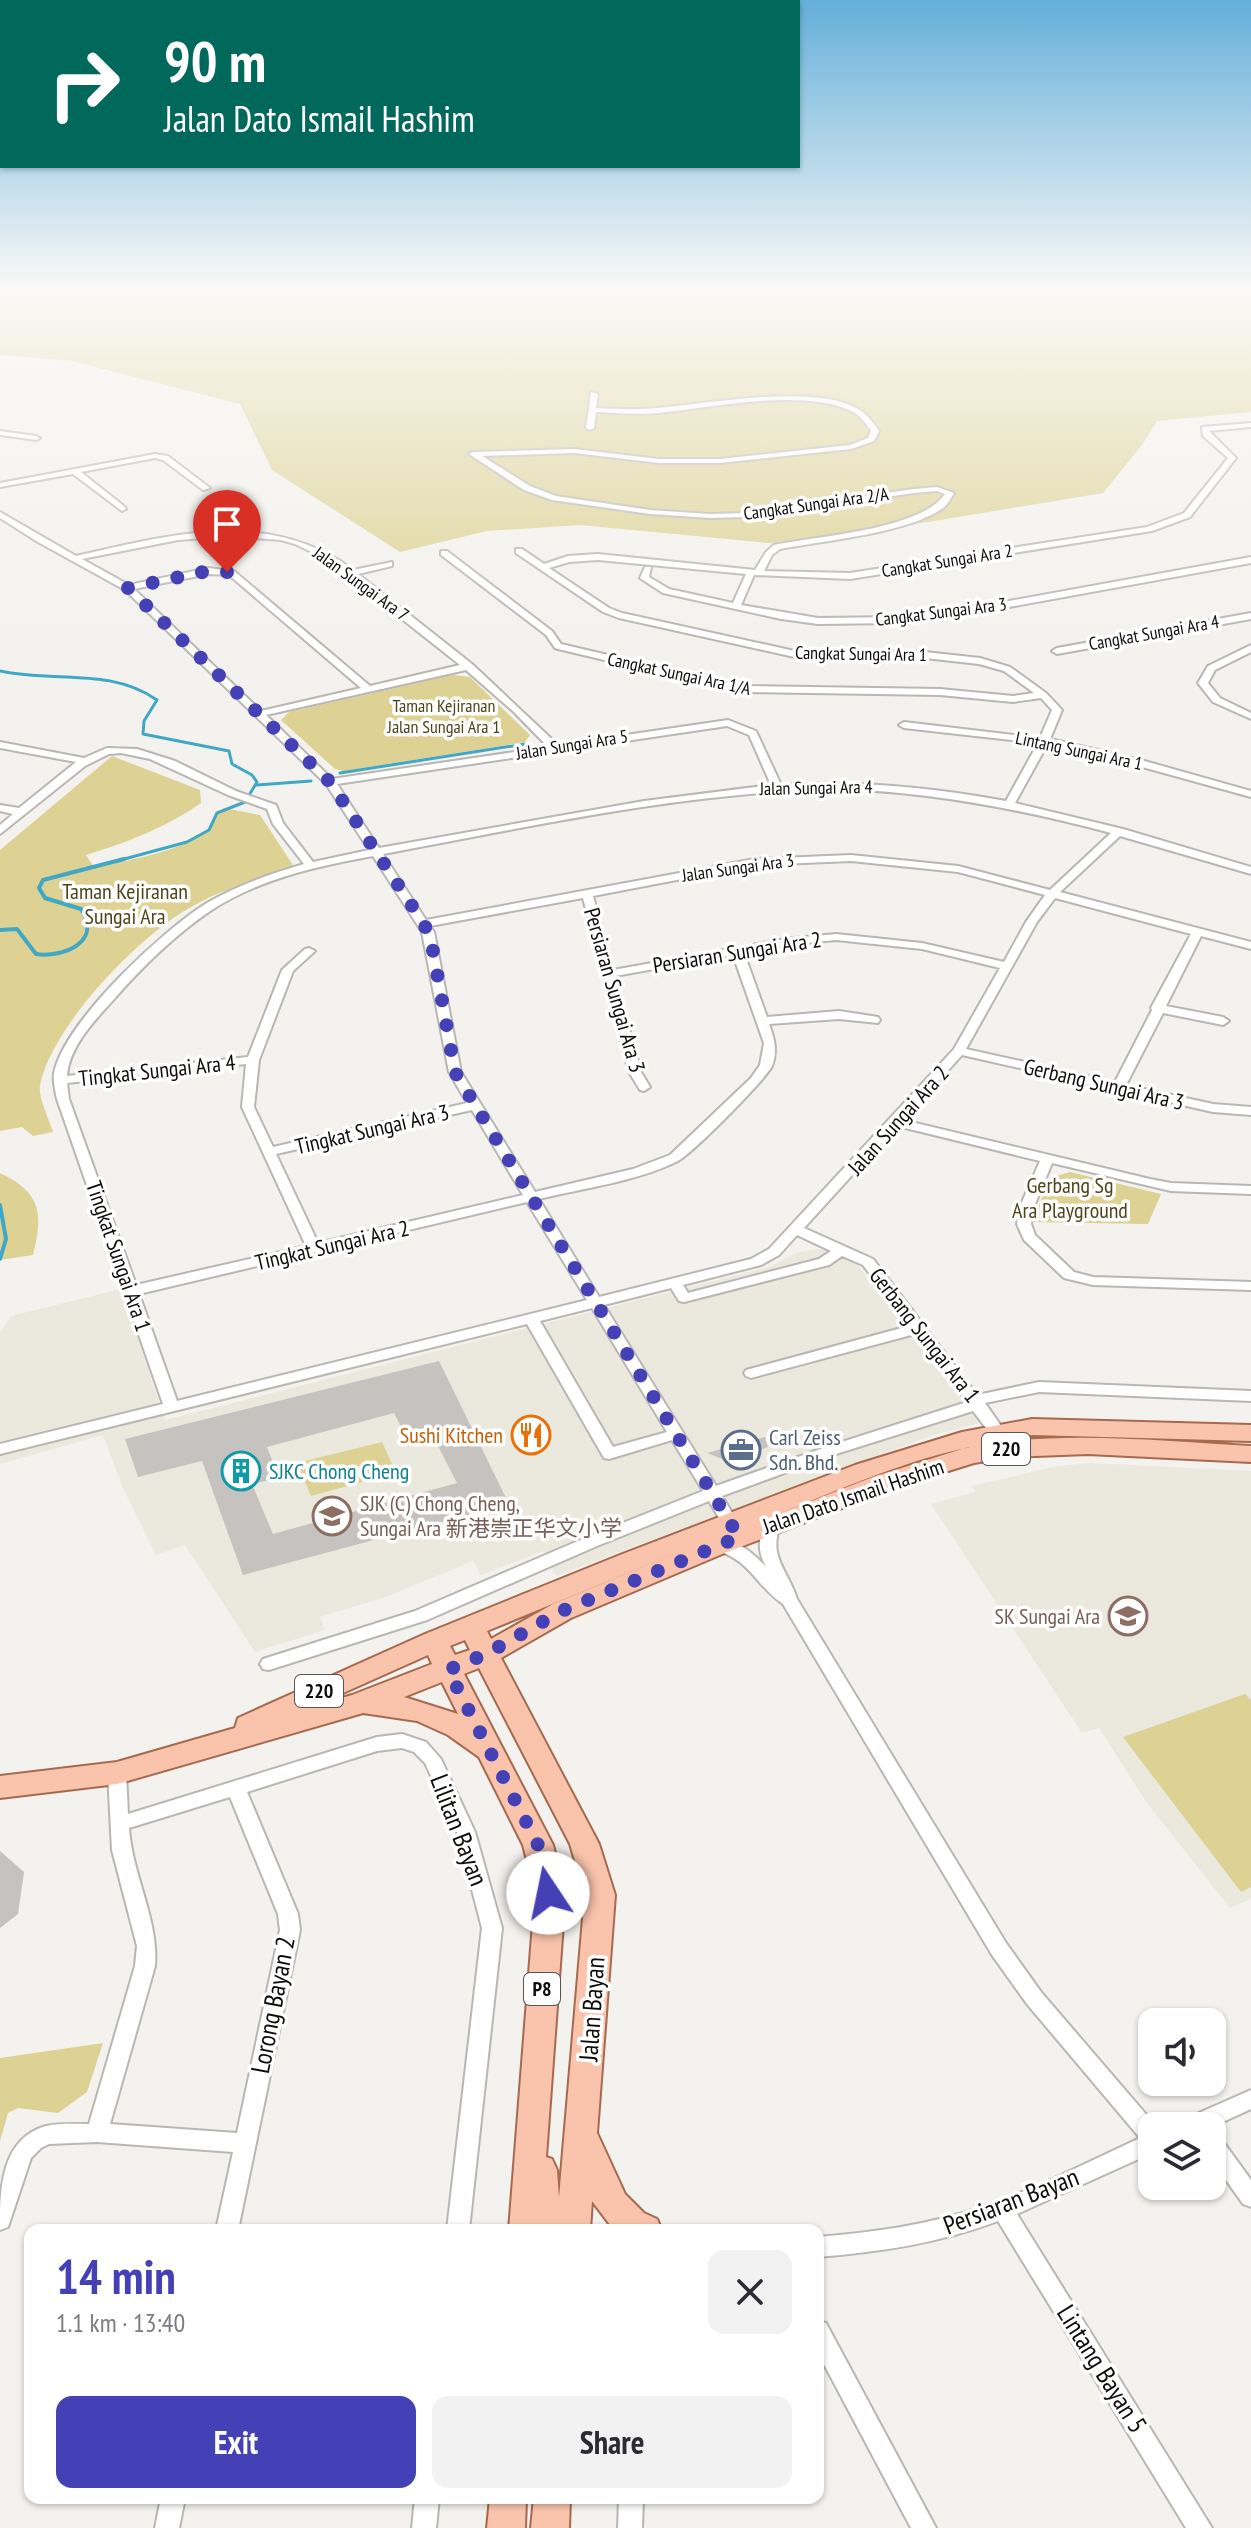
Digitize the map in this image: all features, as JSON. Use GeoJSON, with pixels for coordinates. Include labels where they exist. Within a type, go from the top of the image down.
{"type":"FeatureCollection","features":[{"type":"Feature","properties":{"kind":"main road","name":"Jalan Dato Ismail Hashim"},"geometry":{"type":"LineString","coordinates":[[0,1787],[117,1773],[359,1704],[486,1654],[562,1611],[864,1471],[962,1440],[1032,1427],[1251,1433]]}},
{"type":"Feature","properties":{"kind":"main road","name":"Jalan Dato Ismail Hashim"},"geometry":{"type":"LineString","coordinates":[[209,1748],[342,1680],[471,1626],[729,1535],[773,1524],[891,1480],[972,1455],[1011,1449],[1088,1446],[1251,1454]]}},
{"type":"Feature","properties":{"kind":"main road","name":"Jalan Bayan"},"geometry":{"type":"LineString","coordinates":[[471,1626],[584,1844],[600,1895],[574,2224]]}},
{"type":"Feature","properties":{"kind":"main road","name":"P8"},"geometry":{"type":"LineString","coordinates":[[434,1641],[538,1845],[546,1876],[549,1910],[526,2224]]}},
{"type":"Feature","properties":{"kind":"main road"},"geometry":{"type":"LineString","coordinates":[[359,1704],[394,1705],[430,1712],[466,1731],[496,1759]]}},
{"type":"Feature","properties":{"kind":"main road"},"geometry":{"type":"LineString","coordinates":[[531,2129],[541,2177],[544,2213],[551,2224]]}},
{"type":"Feature","properties":{"kind":"main road"},"geometry":{"type":"LineString","coordinates":[[583,2135],[608,2199],[628,2224]]}},
{"type":"Feature","properties":{"kind":"main road"},"geometry":{"type":"LineString","coordinates":[[506,2528],[508,2504]]}},
{"type":"Feature","properties":{"kind":"main road"},"geometry":{"type":"LineString","coordinates":[[550,2528],[552,2504]]}},
{"type":"Feature","properties":{"kind":"street"},"geometry":{"type":"LineString","coordinates":[[590,428],[593,406]]}},
{"type":"Feature","properties":{"kind":"street","name":"Cangkat Sungai Ara 2/A"},"geometry":{"type":"LineString","coordinates":[[592,410],[652,411],[706,406]]}},
{"type":"Feature","properties":{"kind":"street","name":"Cangkat Sungai Ara 2/A"},"geometry":{"type":"LineString","coordinates":[[754,573],[777,547],[904,522],[939,508],[950,493],[937,489],[914,491],[747,515],[650,512],[555,498],[527,488],[473,454],[574,451],[659,461],[720,461],[851,447],[871,439],[875,431],[857,411],[834,406]]}},
{"type":"Feature","properties":{"kind":"street","name":"Cangkat Sungai Ara 2"},"geometry":{"type":"LineString","coordinates":[[543,567],[568,559],[598,557],[754,573],[850,576],[1164,525],[1187,515],[1232,458],[1203,431],[1212,427],[1251,425]]}},
{"type":"Feature","properties":{"kind":"street"},"geometry":{"type":"LineString","coordinates":[[0,433],[36,438]]}},
{"type":"Feature","properties":{"kind":"street"},"geometry":{"type":"LineString","coordinates":[[0,485],[155,456],[165,458],[206,488]]}},
{"type":"Feature","properties":{"kind":"street"},"geometry":{"type":"LineString","coordinates":[[75,471],[122,509]]}},
{"type":"Feature","properties":{"kind":"street"},"geometry":{"type":"LineString","coordinates":[[0,514],[128,588],[330,782],[424,924],[431,940],[452,1064],[475,1105],[711,1493],[736,1547],[747,1554],[774,1592],[789,1600]]}},
{"type":"Feature","properties":{"kind":"street","name":"Jalan Sungai Ara 7"},"geometry":{"type":"LineString","coordinates":[[76,558],[195,535],[259,534],[318,549],[469,666],[520,711],[554,747]]}},
{"type":"Feature","properties":{"kind":"street","name":"Cangkat Sungai Ara 1"},"geometry":{"type":"LineString","coordinates":[[519,551],[606,610],[619,615],[799,655],[916,654],[980,661],[1007,669],[1043,695]]}},
{"type":"Feature","properties":{"kind":"street","name":"Cangkat Sungai Ara 1/A"},"geometry":{"type":"LineString","coordinates":[[444,553],[549,633],[558,646],[695,681],[770,692],[940,692],[1013,699],[1043,695]]}},
{"type":"Feature","properties":{"kind":"street","name":"Cangkat Sungai Ara 3"},"geometry":{"type":"LineString","coordinates":[[648,569],[644,578],[666,591],[736,607],[818,621],[897,620],[1009,604],[1251,560]]}},
{"type":"Feature","properties":{"kind":"street"},"geometry":{"type":"LineString","coordinates":[[350,573],[389,564]]}},
{"type":"Feature","properties":{"kind":"street"},"geometry":{"type":"LineString","coordinates":[[128,588],[208,571],[231,573],[368,689]]}},
{"type":"Feature","properties":{"kind":"street"},"geometry":{"type":"LineString","coordinates":[[736,607],[754,573]]}},
{"type":"Feature","properties":{"kind":"street","name":"Cangkat Sungai Ara 4"},"geometry":{"type":"LineString","coordinates":[[1057,651],[1251,616]]}},
{"type":"Feature","properties":{"kind":"street"},"geometry":{"type":"LineString","coordinates":[[1251,648],[1211,668],[1203,683],[1206,693],[1225,707],[1251,716]]}},
{"type":"Feature","properties":{"kind":"street"},"geometry":{"type":"LineString","coordinates":[[260,714],[469,666]]}},
{"type":"Feature","properties":{"kind":"street"},"geometry":{"type":"LineString","coordinates":[[1010,803],[1057,710],[1043,695]]}},
{"type":"Feature","properties":{"kind":"street","name":"Jalan Sungai Ara 5"},"geometry":{"type":"LineString","coordinates":[[330,782],[728,723],[753,733],[777,787]]}},
{"type":"Feature","properties":{"kind":"street","name":"Lintang Sungai Ara 1"},"geometry":{"type":"LineString","coordinates":[[904,725],[1044,741],[1137,762],[1251,794]]}},
{"type":"Feature","properties":{"kind":"street"},"geometry":{"type":"LineString","coordinates":[[0,745],[85,761]]}},
{"type":"Feature","properties":{"kind":"street"},"geometry":{"type":"LineString","coordinates":[[0,831],[85,761],[104,752],[132,750],[203,776],[239,795],[272,807],[278,824],[311,866]]}},
{"type":"Feature","properties":{"kind":"street","name":"Jalan Sungai Ara 4"},"geometry":{"type":"LineString","coordinates":[[377,852],[703,793],[777,787],[883,787],[1010,803],[1119,831],[1251,871]]}},
{"type":"Feature","properties":{"kind":"street"},"geometry":{"type":"LineString","coordinates":[[0,808],[21,812]]}},
{"type":"Feature","properties":{"kind":"street","name":"Jalan Sungai Ara 2"},"geometry":{"type":"LineString","coordinates":[[596,1302],[756,1262],[774,1252],[897,1122],[959,1051],[1032,922],[1052,894],[1119,831]]}},
{"type":"Feature","properties":{"kind":"street"},"geometry":{"type":"LineString","coordinates":[[61,1080],[67,1055],[123,982],[180,928],[216,902],[311,866],[377,852]]}},
{"type":"Feature","properties":{"kind":"street","name":"Jalan Sungai Ara 3"},"geometry":{"type":"LineString","coordinates":[[424,924],[755,862],[825,858],[892,860],[958,869],[1251,946]]}},
{"type":"Feature","properties":{"kind":"street","name":"Persiaran Sungai Ara 3"},"geometry":{"type":"LineString","coordinates":[[587,893],[635,1072],[644,1087]]}},
{"type":"Feature","properties":{"kind":"street"},"geometry":{"type":"LineString","coordinates":[[1119,1087],[1197,933]]}},
{"type":"Feature","properties":{"kind":"street","name":"Persiaran Sungai Ara 2"},"geometry":{"type":"LineString","coordinates":[[609,974],[809,938],[852,938],[922,946],[1007,966]]}},
{"type":"Feature","properties":{"kind":"street","name":"Tingkat Sungai Ara 2"},"geometry":{"type":"LineString","coordinates":[[131,1291],[533,1198],[637,1172],[675,1158],[755,1081],[766,1065],[770,1043],[737,950]]}},
{"type":"Feature","properties":{"kind":"street","name":"Tingkat Sungai Ara 4"},"geometry":{"type":"LineString","coordinates":[[309,951],[288,970],[253,1060],[248,1107],[314,1249]]}},
{"type":"Feature","properties":{"kind":"street"},"geometry":{"type":"LineString","coordinates":[[1157,1008],[1223,1021]]}},
{"type":"Feature","properties":{"kind":"street"},"geometry":{"type":"LineString","coordinates":[[764,1021],[839,1015],[874,1020]]}},
{"type":"Feature","properties":{"kind":"street","name":"Gerbang Sungai Ara 3"},"geometry":{"type":"LineString","coordinates":[[959,1051],[1213,1108],[1251,1111]]}},
{"type":"Feature","properties":{"kind":"street","name":"Tingkat Sungai Ara 4"},"geometry":{"type":"LineString","coordinates":[[61,1080],[253,1060]]}},
{"type":"Feature","properties":{"kind":"street","name":"Tingkat Sungai Ara 1"},"geometry":{"type":"LineString","coordinates":[[61,1080],[63,1099],[171,1406]]}},
{"type":"Feature","properties":{"kind":"street","name":"Tingkat Sungai Ara 3"},"geometry":{"type":"LineString","coordinates":[[268,1152],[475,1105]]}},
{"type":"Feature","properties":{"kind":"street"},"geometry":{"type":"LineString","coordinates":[[897,1122],[1171,1187],[1251,1190]]}},
{"type":"Feature","properties":{"kind":"street"},"geometry":{"type":"LineString","coordinates":[[1048,1158],[1026,1209],[1024,1224],[1029,1237],[1069,1275],[1093,1281],[1251,1286]]}},
{"type":"Feature","properties":{"kind":"street","name":"Gerbang Sungai Ara 1"},"geometry":{"type":"LineString","coordinates":[[797,1230],[868,1262],[998,1433]]}},
{"type":"Feature","properties":{"kind":"street"},"geometry":{"type":"LineString","coordinates":[[675,1283],[684,1298],[824,1262],[843,1249]]}},
{"type":"Feature","properties":{"kind":"street"},"geometry":{"type":"LineString","coordinates":[[0,1449],[596,1302]]}},
{"type":"Feature","properties":{"kind":"street"},"geometry":{"type":"LineString","coordinates":[[531,1318],[609,1454],[676,1434]]}},
{"type":"Feature","properties":{"kind":"street"},"geometry":{"type":"LineString","coordinates":[[751,1373],[920,1328]]}},
{"type":"Feature","properties":{"kind":"street"},"geometry":{"type":"LineString","coordinates":[[269,1664],[397,1624],[711,1493],[877,1433],[977,1402],[1039,1387],[1251,1396]]}},
{"type":"Feature","properties":{"kind":"street"},"geometry":{"type":"LineString","coordinates":[[773,1524],[765,1538],[765,1551],[789,1600],[851,1695],[1000,1951],[1044,2009],[1119,2094],[1138,2120]]}},
{"type":"Feature","properties":{"kind":"street","name":"Lilitan Bayan"},"geometry":{"type":"LineString","coordinates":[[119,1824],[377,1744],[402,1741],[420,1747],[432,1759],[466,1832],[492,1928],[459,2224]]}},
{"type":"Feature","properties":{"kind":"street"},"geometry":{"type":"LineString","coordinates":[[97,2133],[145,1966],[147,1946],[121,1850],[117,1773]]}},
{"type":"Feature","properties":{"kind":"street","name":"Lorong Bayan 2"},"geometry":{"type":"LineString","coordinates":[[228,2224],[290,1930],[288,1914],[236,1788]]}},
{"type":"Feature","properties":{"kind":"street"},"geometry":{"type":"LineString","coordinates":[[1224,2112],[1251,2099]]}},
{"type":"Feature","properties":{"kind":"street"},"geometry":{"type":"LineString","coordinates":[[0,2220],[15,2166],[22,2152],[34,2141],[62,2134],[97,2133],[245,2143]]}},
{"type":"Feature","properties":{"kind":"street","name":"Persiaran Bayan"},"geometry":{"type":"LineString","coordinates":[[824,2247],[933,2231],[1003,2210],[1138,2147]]}},
{"type":"Feature","properties":{"kind":"street"},"geometry":{"type":"LineString","coordinates":[[1226,2162],[1251,2197]]}},
{"type":"Feature","properties":{"kind":"street","name":"Lintang Bayan 5"},"geometry":{"type":"LineString","coordinates":[[1003,2210],[1200,2528]]}},
{"type":"Feature","properties":{"kind":"street"},"geometry":{"type":"LineString","coordinates":[[824,2342],[924,2528]]}},
{"type":"Feature","properties":{"kind":"street"},"geometry":{"type":"LineString","coordinates":[[167,2528],[172,2504]]}},
{"type":"Feature","properties":{"kind":"street"},"geometry":{"type":"LineString","coordinates":[[424,2528],[426,2504]]}},
{"type":"Feature","properties":{"kind":"street"},"geometry":{"type":"LineString","coordinates":[[630,2528],[631,2504]]}},
{"type":"Feature","properties":{"kind":"shaded area"},"geometry":{"type":"Polygon","coordinates":[[[825,1248],[856,1263],[980,1423],[933,1435],[556,1576],[544,1551],[481,1575],[473,1561],[386,1597],[320,1617],[325,1630],[255,1652],[185,1545],[156,1555],[123,1488],[103,1435],[0,1464],[0,1333],[11,1316],[121,1289],[165,1420],[769,1267],[798,1252],[825,1248]]]}},
{"type":"Feature","properties":{"kind":"shaded area","name":"SK Sungai Ara"},"geometry":{"type":"Polygon","coordinates":[[[1092,1463],[1251,1471],[1251,1899],[1230,1908],[1147,1803],[1099,1728],[1082,1733],[931,1504],[975,1492],[972,1486],[1057,1466],[1092,1463]]]}},
{"type":"Feature","properties":{"kind":"green space"},"geometry":{"type":"Polygon","coordinates":[[[241,406],[1251,406],[1251,412],[1157,421],[1142,445],[1103,493],[789,545],[580,525],[487,531],[400,552],[272,470],[241,406]]]}},
{"type":"Feature","properties":{"kind":"green space","name":"Taman Kejiranan Jalan Sungai Ara 1"},"geometry":{"type":"Polygon","coordinates":[[[452,675],[470,677],[530,735],[525,742],[344,771],[335,769],[281,720],[289,712],[452,675]]]}},
{"type":"Feature","properties":{"kind":"green space","name":"Taman Kejiranan Sungai Ara"},"geometry":{"type":"Polygon","coordinates":[[[112,756],[200,790],[201,803],[146,834],[86,855],[94,867],[152,855],[181,845],[205,832],[224,808],[260,815],[293,865],[194,905],[140,945],[77,1013],[47,1062],[40,1090],[53,1132],[33,1136],[22,1127],[0,1131],[0,850],[112,756]]]}},
{"type":"Feature","properties":{"kind":"green space","name":"Gerbang Sg Ara Playground"},"geometry":{"type":"Polygon","coordinates":[[[1070,1172],[1161,1194],[1148,1224],[1033,1222],[1049,1178],[1070,1172]]]}},
{"type":"Feature","properties":{"kind":"green space"},"geometry":{"type":"Polygon","coordinates":[[[0,1173],[24,1188],[36,1206],[38,1228],[33,1255],[0,1260],[0,1173]]]}},
{"type":"Feature","properties":{"kind":"green space"},"geometry":{"type":"Polygon","coordinates":[[[382,1442],[396,1473],[311,1496],[297,1463],[382,1442]]]}},
{"type":"Feature","properties":{"kind":"green space"},"geometry":{"type":"Polygon","coordinates":[[[1245,1694],[1251,1700],[1251,1887],[1241,1892],[1123,1737],[1245,1694]]]}},
{"type":"Feature","properties":{"kind":"green space"},"geometry":{"type":"Polygon","coordinates":[[[103,2043],[87,2092],[58,2113],[18,2108],[8,2113],[0,2141],[0,2058],[103,2043]]]}},
{"type":"Feature","properties":{"kind":"building","name":"SJKC Chong Cheng"},"geometry":{"type":"Polygon","coordinates":[[[439,1361],[509,1504],[243,1575],[202,1461],[138,1477],[125,1439],[439,1361]],[[394,1413],[267,1447],[279,1478],[252,1484],[273,1534],[457,1483],[434,1438],[410,1444],[394,1413]]]}},
{"type":"Feature","properties":{"kind":"building","name":"Carl Zeiss Sdn. Bhd."},"geometry":{"type":"Polygon","coordinates":[[[765,1437],[768,1447],[730,1462],[707,1453],[765,1437]]]}},
{"type":"Feature","properties":{"kind":"building"},"geometry":{"type":"Polygon","coordinates":[[[0,1851],[24,1872],[18,1914],[0,1928],[0,1851]]]}},
{"type":"Feature","properties":{"kind":"waterway"},"geometry":{"type":"LineString","coordinates":[[0,671],[101,679],[139,690],[157,700],[144,721],[143,734],[229,751],[232,764],[252,775],[257,782],[245,802],[217,813],[209,830],[187,842],[117,861]]}},
{"type":"Feature","properties":{"kind":"waterway"},"geometry":{"type":"LineString","coordinates":[[340,773],[525,744]]}},
{"type":"Feature","properties":{"kind":"waterway"},"geometry":{"type":"LineString","coordinates":[[257,785],[311,781]]}},
{"type":"Feature","properties":{"kind":"waterway"},"geometry":{"type":"LineString","coordinates":[[0,930],[17,929],[36,954],[58,953],[77,945],[87,931],[81,909],[45,898],[39,888],[43,880],[124,859]]}},
{"type":"Feature","properties":{"kind":"waterway"},"geometry":{"type":"LineString","coordinates":[[0,1205],[6,1239],[0,1259]]}},
{"type":"Feature","properties":{"kind":"place","name":"Sushi Kitchen"},"geometry":{"type":"Point","coordinates":[531,1435]}},
{"type":"Feature","properties":{"kind":"place","name":"Carl Zeiss Sdn. Bhd."},"geometry":{"type":"Point","coordinates":[741,1450]}},
{"type":"Feature","properties":{"kind":"place","name":"SJKC Chong Cheng"},"geometry":{"type":"Point","coordinates":[241,1471]}},
{"type":"Feature","properties":{"kind":"place","name":"SJK (C) Chong Cheng, Sungai Ara 新港崇正华文小学"},"geometry":{"type":"Point","coordinates":[332,1516]}},
{"type":"Feature","properties":{"kind":"place","name":"SK Sungai Ara"},"geometry":{"type":"Point","coordinates":[1128,1616]}},
{"type":"Feature","properties":{"kind":"route"},"geometry":{"type":"LineString","coordinates":[[227,572],[208,571],[128,588],[330,782],[424,924],[431,940],[455,1072],[739,1537],[562,1611],[486,1654],[448,1670],[538,1845],[548,1893]]}}]}
